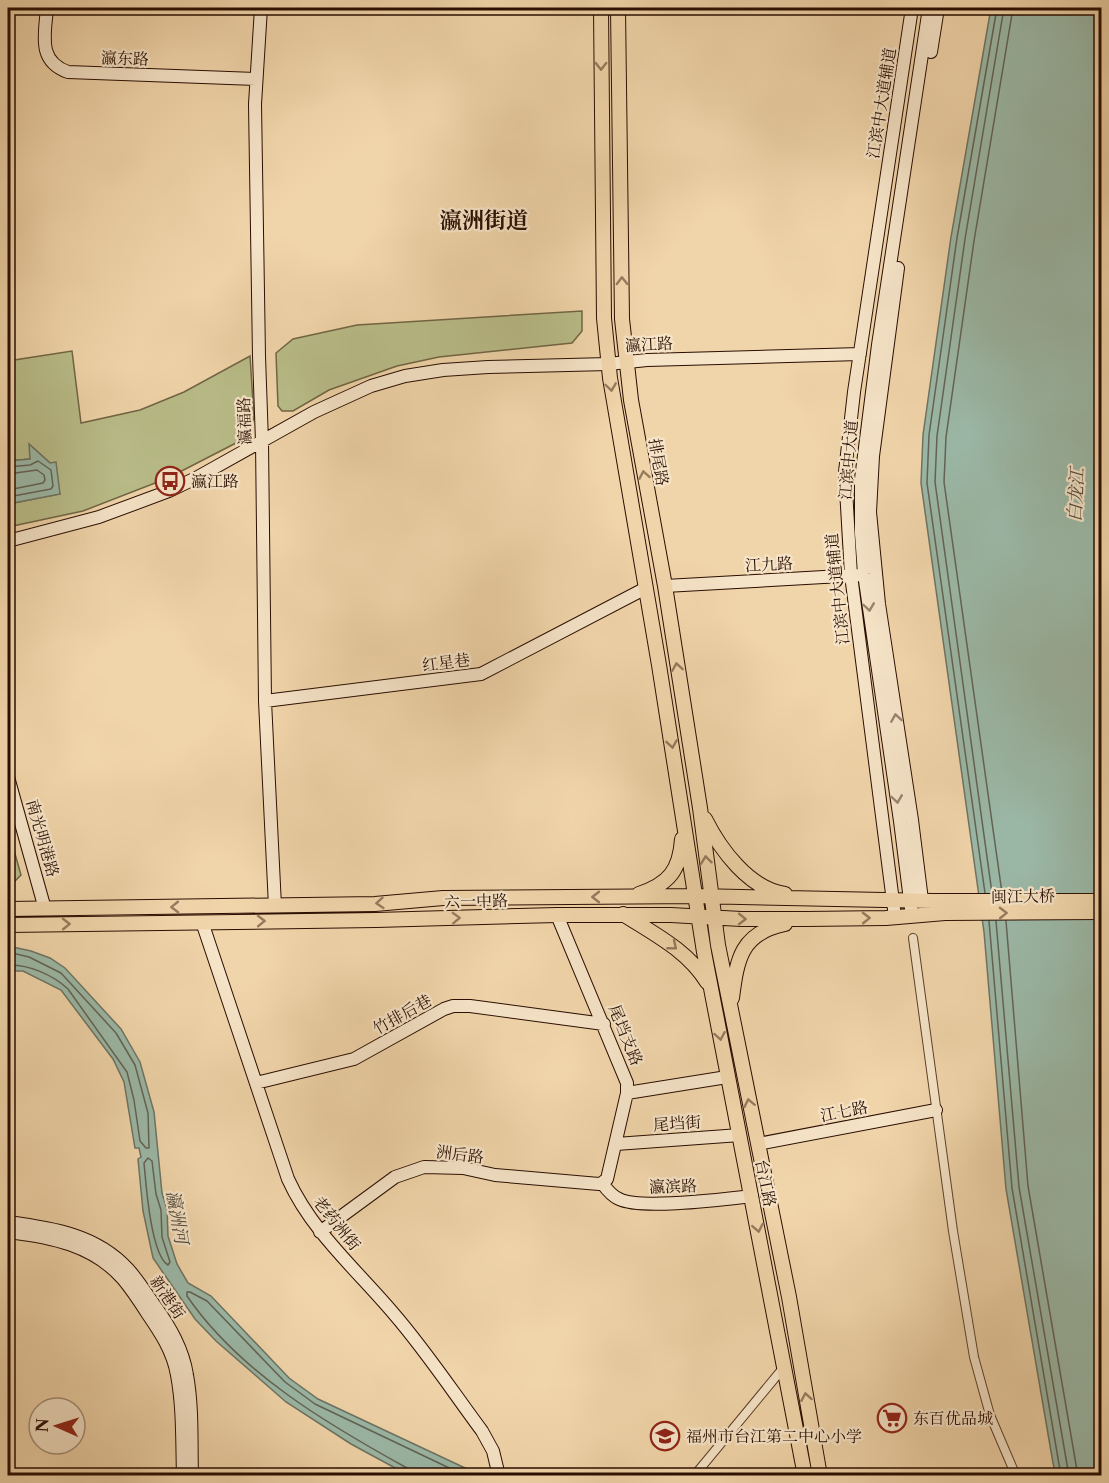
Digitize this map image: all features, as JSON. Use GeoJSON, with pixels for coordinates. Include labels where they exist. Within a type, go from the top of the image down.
{"type":"FeatureCollection","features":[{"type":"Feature","properties":{"kind":"main road","name":"排尾路"},"geometry":{"type":"LineString","coordinates":[[601,8],[604,307],[608,364],[682,810],[703,896],[713,918]]}},
{"type":"Feature","properties":{"kind":"main road","name":"排尾路"},"geometry":{"type":"LineString","coordinates":[[618,8],[622,319],[625,362],[665,586],[700,808],[703,896]]}},
{"type":"Feature","properties":{"kind":"main road"},"geometry":{"type":"LineString","coordinates":[[700,808],[722,850],[740,869],[778,893],[807,897]]}},
{"type":"Feature","properties":{"kind":"main road"},"geometry":{"type":"LineString","coordinates":[[626,897],[658,886],[674,872],[681,853],[682,810]]}},
{"type":"Feature","properties":{"kind":"main road","name":"六一中路"},"geometry":{"type":"LineString","coordinates":[[8,909],[375,904],[443,898],[703,896],[916,900],[946,907]]}},
{"type":"Feature","properties":{"kind":"main road","name":"台江路"},"geometry":{"type":"LineString","coordinates":[[703,896],[699,917],[712,995],[805,1476]]}},
{"type":"Feature","properties":{"kind":"main road","name":"闽江大桥"},"geometry":{"type":"LineString","coordinates":[[946,907],[1101,901]]}},
{"type":"Feature","properties":{"kind":"main road","name":"六一中路"},"geometry":{"type":"LineString","coordinates":[[8,925],[557,915],[895,918],[946,907]]}},
{"type":"Feature","properties":{"kind":"main road","name":"闽江大桥"},"geometry":{"type":"LineString","coordinates":[[946,907],[1101,912]]}},
{"type":"Feature","properties":{"kind":"main road"},"geometry":{"type":"LineString","coordinates":[[623,915],[671,943],[704,977],[712,995]]}},
{"type":"Feature","properties":{"kind":"main road","name":"台江路"},"geometry":{"type":"LineString","coordinates":[[713,918],[730,1015],[789,1297],[820,1476]]}},
{"type":"Feature","properties":{"kind":"main road"},"geometry":{"type":"LineString","coordinates":[[730,1015],[736,966],[743,948],[764,930],[807,919]]}},
{"type":"Feature","properties":{"kind":"street","name":"瀛东路"},"geometry":{"type":"LineString","coordinates":[[47,8],[46,52],[53,64],[60,69],[76,73],[256,79]]}},
{"type":"Feature","properties":{"kind":"street","name":"瀛福路"},"geometry":{"type":"LineString","coordinates":[[261,8],[256,79],[258,356],[262,441],[265,701],[275,906]]}},
{"type":"Feature","properties":{"kind":"street","name":"江滨中大道辅道"},"geometry":{"type":"LineString","coordinates":[[895,918],[887,900],[851,575],[845,472],[860,354],[912,8]]}},
{"type":"Feature","properties":{"kind":"street","name":"江滨中大道"},"geometry":{"type":"LineString","coordinates":[[912,916],[916,900],[912,820],[861,533],[861,479],[878,345],[929,8]]}},
{"type":"Feature","properties":{"kind":"street","name":"江滨中大道"},"geometry":{"type":"LineString","coordinates":[[870,574],[873,456],[916,141],[938,8]]}},
{"type":"Feature","properties":{"kind":"street","name":"瀛江路"},"geometry":{"type":"LineString","coordinates":[[8,541],[123,509],[196,478],[335,402],[371,386],[405,376],[454,369],[860,354]]}},
{"type":"Feature","properties":{"kind":"street","name":"江九路"},"geometry":{"type":"LineString","coordinates":[[665,586],[870,574]]}},
{"type":"Feature","properties":{"kind":"street","name":"红星巷"},"geometry":{"type":"LineString","coordinates":[[265,701],[477,676],[646,588]]}},
{"type":"Feature","properties":{"kind":"street","name":"南光明港路"},"geometry":{"type":"LineString","coordinates":[[8,777],[45,909]]}},
{"type":"Feature","properties":{"kind":"street","name":"尾垱支路"},"geometry":{"type":"LineString","coordinates":[[557,915],[626,1077],[627,1093],[606,1178]]}},
{"type":"Feature","properties":{"kind":"street","name":"老药洲街"},"geometry":{"type":"LineString","coordinates":[[202,922],[288,1179],[303,1209],[320,1232],[397,1317],[482,1431],[493,1451],[499,1476]]}},
{"type":"Feature","properties":{"kind":"street"},"geometry":{"type":"LineString","coordinates":[[913,938],[953,1231],[974,1357],[990,1415],[1016,1476]]}},
{"type":"Feature","properties":{"kind":"street","name":"竹排后巷"},"geometry":{"type":"LineString","coordinates":[[256,1083],[354,1059],[444,1008],[453,1006],[470,1006],[604,1024]]}},
{"type":"Feature","properties":{"kind":"street"},"geometry":{"type":"LineString","coordinates":[[627,1093],[727,1077]]}},
{"type":"Feature","properties":{"kind":"street","name":"江七路"},"geometry":{"type":"LineString","coordinates":[[758,1144],[936,1110]]}},
{"type":"Feature","properties":{"kind":"street","name":"尾垱街"},"geometry":{"type":"LineString","coordinates":[[616,1144],[740,1135]]}},
{"type":"Feature","properties":{"kind":"street","name":"洲后路"},"geometry":{"type":"LineString","coordinates":[[320,1232],[395,1177],[423,1167],[463,1168],[495,1175],[606,1178]]}},
{"type":"Feature","properties":{"kind":"street","name":"瀛滨路"},"geometry":{"type":"LineString","coordinates":[[606,1178],[609,1192],[619,1199],[633,1203],[707,1201],[752,1196]]}},
{"type":"Feature","properties":{"kind":"street","name":"新港街"},"geometry":{"type":"LineString","coordinates":[[8,1222],[59,1231],[85,1239],[113,1255],[134,1277],[168,1325],[184,1359],[189,1392],[192,1476]]}},
{"type":"Feature","properties":{"kind":"street","name":"新港街"},"geometry":{"type":"LineString","coordinates":[[8,1232],[56,1239],[83,1249],[106,1263],[133,1292],[163,1336],[175,1367],[180,1405],[183,1476]]}},
{"type":"Feature","properties":{"kind":"street"},"geometry":{"type":"LineString","coordinates":[[694,1476],[784,1367]]}},
{"type":"Feature","properties":{"kind":"green space"},"geometry":{"type":"Polygon","coordinates":[[[582,311],[582,331],[572,343],[439,357],[397,366],[329,390],[293,411],[282,411],[278,406],[276,353],[293,339],[357,325],[582,311]]]}},
{"type":"Feature","properties":{"kind":"green space"},"geometry":{"type":"Polygon","coordinates":[[[72,351],[81,423],[140,410],[184,392],[250,356],[254,418],[249,433],[236,443],[168,478],[83,511],[8,527],[8,504],[60,494],[50,463],[30,445],[30,459],[8,461],[8,361],[72,351]]]}},
{"type":"Feature","properties":{"kind":"green space"},"geometry":{"type":"Polygon","coordinates":[[[8,829],[21,875],[8,888],[8,829]]]}},
{"type":"Feature","properties":{"kind":"water","name":"白龙江"},"geometry":{"type":"Polygon","coordinates":[[[991,8],[1101,8],[1101,1475],[1056,1475],[1053,1463],[1006,1189],[984,932],[921,483],[923,435],[951,237],[991,8]]]}},
{"type":"Feature","properties":{"kind":"water"},"geometry":{"type":"Polygon","coordinates":[[[29,444],[50,463],[56,462],[60,494],[8,504],[8,461],[30,459],[29,444]]]}},
{"type":"Feature","properties":{"kind":"water"},"geometry":{"type":"Polygon","coordinates":[[[8,946],[50,958],[65,968],[121,1029],[140,1062],[154,1112],[162,1193],[167,1209],[168,1236],[177,1264],[188,1283],[211,1296],[289,1378],[318,1399],[480,1475],[408,1475],[351,1444],[286,1402],[216,1341],[195,1319],[153,1258],[143,1211],[138,1159],[141,1157],[139,1148],[135,1148],[124,1082],[113,1059],[61,990],[23,971],[8,971],[8,946]]]}},
{"type":"Feature","properties":{"kind":"place","name":"瀛江路"},"geometry":{"type":"Point","coordinates":[170,481]}},
{"type":"Feature","properties":{"kind":"place","name":"东百优品城"},"geometry":{"type":"Point","coordinates":[892,1418]}},
{"type":"Feature","properties":{"kind":"place","name":"福州市台江第二中心小学"},"geometry":{"type":"Point","coordinates":[665,1436]}},
{"type":"Feature","properties":{"kind":"district","name":"瀛洲街道"},"geometry":{"type":"Point","coordinates":[484,220]}},
{"type":"Feature","properties":{"kind":"water label","name":"瀛洲河"},"geometry":{"type":"Point","coordinates":[177,1217]}}]}
